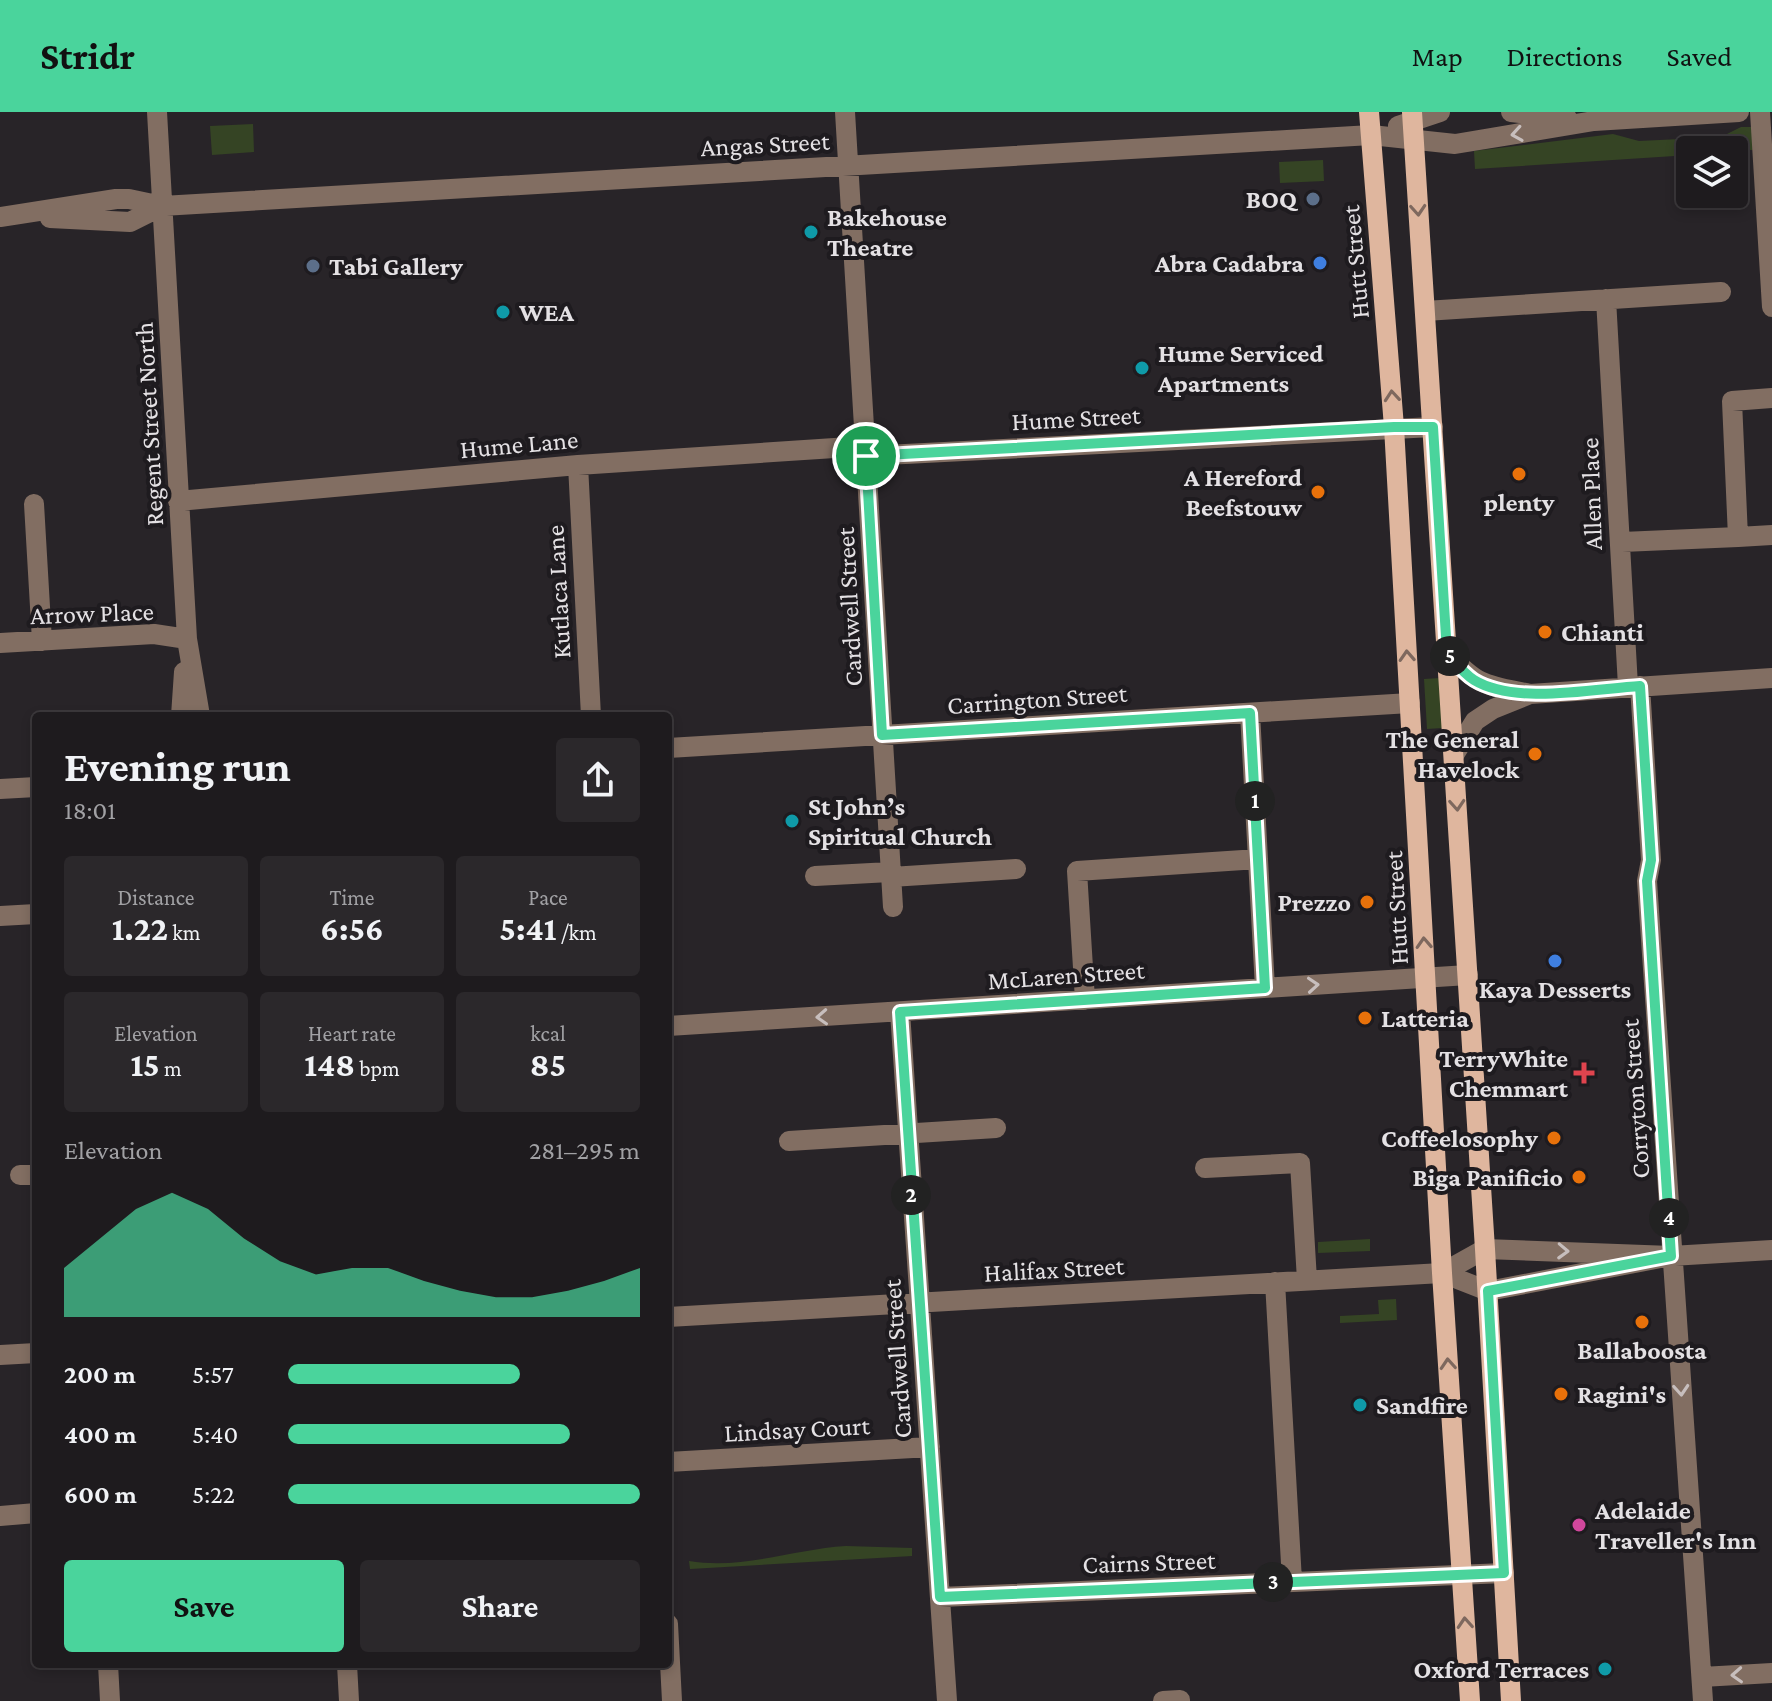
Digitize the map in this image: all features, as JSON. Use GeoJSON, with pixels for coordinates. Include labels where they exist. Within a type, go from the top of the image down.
{"type":"FeatureCollection","features":[{"type":"Feature","properties":{"kind":"main road","name":"Hutt Street"},"geometry":{"type":"LineString","coordinates":[[1369,112],[1394,427],[1442,1273],[1470,1701]]}},
{"type":"Feature","properties":{"kind":"main road"},"geometry":{"type":"LineString","coordinates":[[1413,124],[1488,1291],[1511,1701]]}},
{"type":"Feature","properties":{"kind":"street","name":"Regent Street North"},"geometry":{"type":"LineString","coordinates":[[157,112],[187,639],[199,712]]}},
{"type":"Feature","properties":{"kind":"street","name":"Cardwell Street"},"geometry":{"type":"LineString","coordinates":[[845,112],[893,907]]}},
{"type":"Feature","properties":{"kind":"street","name":"Angas Street"},"geometry":{"type":"LineString","coordinates":[[7,217],[116,199],[162,206],[1371,135],[1413,124],[1440,112]]}},
{"type":"Feature","properties":{"kind":"street","name":"Angas Street"},"geometry":{"type":"LineString","coordinates":[[1511,112],[1594,121]]}},
{"type":"Feature","properties":{"kind":"street","name":"Angas Street"},"geometry":{"type":"LineString","coordinates":[[1413,124],[1455,144],[1624,116],[1739,112]]}},
{"type":"Feature","properties":{"kind":"street"},"geometry":{"type":"LineString","coordinates":[[1760,112],[1772,307]]}},
{"type":"Feature","properties":{"kind":"street"},"geometry":{"type":"LineString","coordinates":[[1425,311],[1721,292]]}},
{"type":"Feature","properties":{"kind":"street","name":"Allen Place"},"geometry":{"type":"LineString","coordinates":[[1606,299],[1622,542],[1619,550],[1634,686]]}},
{"type":"Feature","properties":{"kind":"street"},"geometry":{"type":"LineString","coordinates":[[1738,537],[1732,401],[1772,398]]}},
{"type":"Feature","properties":{"kind":"street","name":"Hume Street"},"geometry":{"type":"LineString","coordinates":[[865,451],[1433,427]]}},
{"type":"Feature","properties":{"kind":"street","name":"Hume Lane"},"geometry":{"type":"LineString","coordinates":[[178,501],[578,465],[865,451]]}},
{"type":"Feature","properties":{"kind":"street","name":"Kutlaca Lane"},"geometry":{"type":"LineString","coordinates":[[578,465],[591,712]]}},
{"type":"Feature","properties":{"kind":"street"},"geometry":{"type":"LineString","coordinates":[[34,504],[42,641]]}},
{"type":"Feature","properties":{"kind":"street"},"geometry":{"type":"LineString","coordinates":[[1622,542],[1772,535]]}},
{"type":"Feature","properties":{"kind":"street","name":"Arrow Place"},"geometry":{"type":"LineString","coordinates":[[0,643],[154,634],[187,639]]}},
{"type":"Feature","properties":{"kind":"street","name":"Regent Street North"},"geometry":{"type":"LineString","coordinates":[[181,712],[187,639]]}},
{"type":"Feature","properties":{"kind":"street"},"geometry":{"type":"LineString","coordinates":[[1447,653],[1472,679],[1492,687],[1530,694],[1772,678]]}},
{"type":"Feature","properties":{"kind":"street","name":"Corryton Street"},"geometry":{"type":"LineString","coordinates":[[1634,686],[1651,860],[1647,881],[1703,1701]]}},
{"type":"Feature","properties":{"kind":"street"},"geometry":{"type":"LineString","coordinates":[[1454,755],[1475,721],[1493,709],[1530,694]]}},
{"type":"Feature","properties":{"kind":"street","name":"Carrington Street"},"geometry":{"type":"LineString","coordinates":[[672,748],[1410,703]]}},
{"type":"Feature","properties":{"kind":"street"},"geometry":{"type":"LineString","coordinates":[[1250,713],[1265,988]]}},
{"type":"Feature","properties":{"kind":"street"},"geometry":{"type":"LineString","coordinates":[[0,789],[32,787]]}},
{"type":"Feature","properties":{"kind":"street"},"geometry":{"type":"LineString","coordinates":[[1085,1000],[1077,871],[1258,859]]}},
{"type":"Feature","properties":{"kind":"street"},"geometry":{"type":"LineString","coordinates":[[815,876],[1016,869]]}},
{"type":"Feature","properties":{"kind":"street"},"geometry":{"type":"LineString","coordinates":[[0,916],[32,914]]}},
{"type":"Feature","properties":{"kind":"street","name":"McLaren Street"},"geometry":{"type":"LineString","coordinates":[[672,1026],[1468,975]]}},
{"type":"Feature","properties":{"kind":"street","name":"Cardwell Street"},"geometry":{"type":"LineString","coordinates":[[900,1012],[947,1701]]}},
{"type":"Feature","properties":{"kind":"street"},"geometry":{"type":"LineString","coordinates":[[789,1141],[996,1128]]}},
{"type":"Feature","properties":{"kind":"street"},"geometry":{"type":"LineString","coordinates":[[1205,1168],[1300,1163],[1307,1280]]}},
{"type":"Feature","properties":{"kind":"street"},"geometry":{"type":"LineString","coordinates":[[1485,1249],[1671,1256],[1772,1250]]}},
{"type":"Feature","properties":{"kind":"street","name":"Halifax Street"},"geometry":{"type":"LineString","coordinates":[[1442,1273],[1485,1249]]}},
{"type":"Feature","properties":{"kind":"street"},"geometry":{"type":"LineString","coordinates":[[1488,1291],[1671,1256]]}},
{"type":"Feature","properties":{"kind":"street","name":"Halifax Street"},"geometry":{"type":"LineString","coordinates":[[672,1317],[1442,1273],[1488,1291]]}},
{"type":"Feature","properties":{"kind":"street"},"geometry":{"type":"LineString","coordinates":[[1275,1282],[1292,1581]]}},
{"type":"Feature","properties":{"kind":"street"},"geometry":{"type":"LineString","coordinates":[[0,1355],[32,1353]]}},
{"type":"Feature","properties":{"kind":"street","name":"Lindsay Court"},"geometry":{"type":"LineString","coordinates":[[672,1462],[930,1447]]}},
{"type":"Feature","properties":{"kind":"street"},"geometry":{"type":"LineString","coordinates":[[0,1516],[32,1513]]}},
{"type":"Feature","properties":{"kind":"street","name":"Cairns Street"},"geometry":{"type":"LineString","coordinates":[[940,1597],[1504,1573]]}},
{"type":"Feature","properties":{"kind":"street"},"geometry":{"type":"LineString","coordinates":[[108,1668],[110,1701]]}},
{"type":"Feature","properties":{"kind":"street"},"geometry":{"type":"LineString","coordinates":[[347,1668],[349,1701]]}},
{"type":"Feature","properties":{"kind":"street"},"geometry":{"type":"LineString","coordinates":[[670,1668],[672,1701]]}},
{"type":"Feature","properties":{"kind":"street"},"geometry":{"type":"LineString","coordinates":[[1702,1677],[1772,1673]]}},
{"type":"Feature","properties":{"kind":"street"},"geometry":{"type":"LineString","coordinates":[[1163,1701],[1180,1700]]}},
{"type":"Feature","properties":{"kind":"green space"},"geometry":{"type":"Polygon","coordinates":[[[253,124],[254,152],[212,155],[210,126],[253,124]]]}},
{"type":"Feature","properties":{"kind":"green space"},"geometry":{"type":"Polygon","coordinates":[[[1741,127],[1753,127],[1760,150],[1748,150],[1748,136],[1723,136],[1741,127]]]}},
{"type":"Feature","properties":{"kind":"green space"},"geometry":{"type":"Polygon","coordinates":[[[1613,134],[1639,141],[1676,139],[1676,156],[1475,169],[1474,151],[1613,134]]]}},
{"type":"Feature","properties":{"kind":"green space"},"geometry":{"type":"Polygon","coordinates":[[[1323,160],[1324,181],[1280,183],[1279,162],[1323,160]]]}},
{"type":"Feature","properties":{"kind":"green space"},"geometry":{"type":"Polygon","coordinates":[[[1440,678],[1443,728],[1427,729],[1424,679],[1440,678]]]}},
{"type":"Feature","properties":{"kind":"green space"},"geometry":{"type":"Polygon","coordinates":[[[1370,1239],[1370,1251],[1318,1253],[1318,1242],[1370,1239]]]}},
{"type":"Feature","properties":{"kind":"green space"},"geometry":{"type":"Polygon","coordinates":[[[1396,1299],[1397,1320],[1340,1323],[1340,1316],[1379,1314],[1378,1300],[1396,1299]]]}},
{"type":"Feature","properties":{"kind":"green space"},"geometry":{"type":"Polygon","coordinates":[[[846,1546],[912,1548],[912,1556],[690,1569],[689,1561],[729,1563],[846,1546]]]}},
{"type":"Feature","properties":{"kind":"place","name":"BOQ"},"geometry":{"type":"Point","coordinates":[1313,199]}},
{"type":"Feature","properties":{"kind":"place","name":"Bakehouse Theatre"},"geometry":{"type":"Point","coordinates":[811,232]}},
{"type":"Feature","properties":{"kind":"place","name":"Abra Cadabra"},"geometry":{"type":"Point","coordinates":[1320,263]}},
{"type":"Feature","properties":{"kind":"place","name":"Tabi Gallery"},"geometry":{"type":"Point","coordinates":[313,266]}},
{"type":"Feature","properties":{"kind":"place","name":"WEA"},"geometry":{"type":"Point","coordinates":[503,312]}},
{"type":"Feature","properties":{"kind":"place","name":"Hume Serviced Apartments"},"geometry":{"type":"Point","coordinates":[1142,368]}},
{"type":"Feature","properties":{"kind":"place","name":"plenty"},"geometry":{"type":"Point","coordinates":[1519,474]}},
{"type":"Feature","properties":{"kind":"place","name":"A Hereford Beefstouw"},"geometry":{"type":"Point","coordinates":[1318,492]}},
{"type":"Feature","properties":{"kind":"place","name":"Chianti"},"geometry":{"type":"Point","coordinates":[1545,632]}},
{"type":"Feature","properties":{"kind":"place","name":"The General Havelock"},"geometry":{"type":"Point","coordinates":[1535,754]}},
{"type":"Feature","properties":{"kind":"place","name":"St John’s Spiritual Church"},"geometry":{"type":"Point","coordinates":[792,821]}},
{"type":"Feature","properties":{"kind":"place","name":"Prezzo"},"geometry":{"type":"Point","coordinates":[1367,902]}},
{"type":"Feature","properties":{"kind":"place","name":"Kaya Desserts"},"geometry":{"type":"Point","coordinates":[1555,961]}},
{"type":"Feature","properties":{"kind":"place","name":"Latteria"},"geometry":{"type":"Point","coordinates":[1365,1018]}},
{"type":"Feature","properties":{"kind":"place","name":"TerryWhite Chemmart"},"geometry":{"type":"Point","coordinates":[1584,1073]}},
{"type":"Feature","properties":{"kind":"place","name":"Coffeelosophy"},"geometry":{"type":"Point","coordinates":[1554,1138]}},
{"type":"Feature","properties":{"kind":"place","name":"Biga Panificio"},"geometry":{"type":"Point","coordinates":[1579,1177]}},
{"type":"Feature","properties":{"kind":"place","name":"Ballaboosta"},"geometry":{"type":"Point","coordinates":[1642,1322]}},
{"type":"Feature","properties":{"kind":"place","name":"Ragini's"},"geometry":{"type":"Point","coordinates":[1561,1394]}},
{"type":"Feature","properties":{"kind":"place","name":"Sandfire"},"geometry":{"type":"Point","coordinates":[1360,1405]}},
{"type":"Feature","properties":{"kind":"place","name":"Adelaide Traveller's Inn"},"geometry":{"type":"Point","coordinates":[1579,1525]}},
{"type":"Feature","properties":{"kind":"place","name":"Oxford Terraces"},"geometry":{"type":"Point","coordinates":[1605,1669]}},
{"type":"Feature","properties":{"kind":"route"},"geometry":{"type":"LineString","coordinates":[[1433,427],[1447,653],[1472,679],[1492,687],[1530,694],[1640,686],[1651,860],[1647,881],[1671,1256],[1488,1291],[1504,1573],[940,1597],[900,1012],[1265,988],[1250,713],[882,735],[866,456],[1433,427]]}}]}
